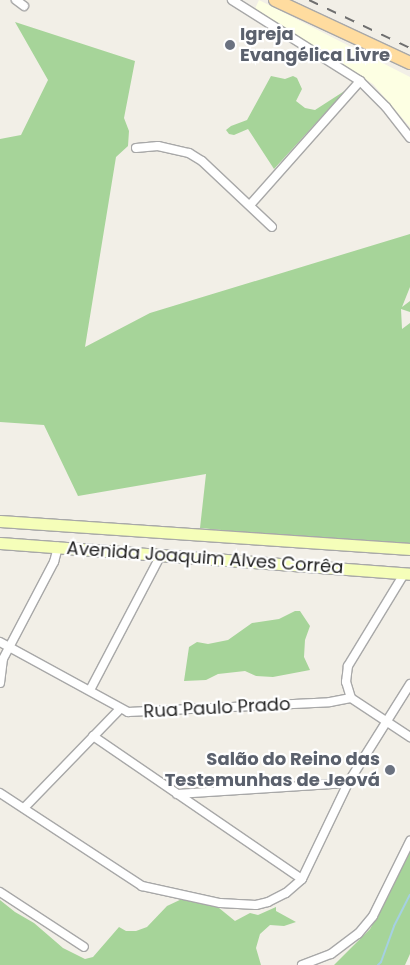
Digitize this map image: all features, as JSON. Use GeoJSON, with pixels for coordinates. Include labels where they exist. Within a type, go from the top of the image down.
{"type":"FeatureCollection","features":[{"type":"Feature","properties":{"kind":"main road"},"geometry":{"type":"LineString","coordinates":[[275,0],[410,63]]}},
{"type":"Feature","properties":{"kind":"main road","name":"Avenida Joaquim Alves Corrêa"},"geometry":{"type":"LineString","coordinates":[[0,521],[410,549]]}},
{"type":"Feature","properties":{"kind":"main road","name":"Avenida Joaquim Alves Corrêa"},"geometry":{"type":"LineString","coordinates":[[0,543],[407,574]]}},
{"type":"Feature","properties":{"kind":"street"},"geometry":{"type":"LineString","coordinates":[[16,0],[24,6]]}},
{"type":"Feature","properties":{"kind":"street"},"geometry":{"type":"LineString","coordinates":[[232,0],[360,81],[386,107],[410,138]]}},
{"type":"Feature","properties":{"kind":"street"},"geometry":{"type":"LineString","coordinates":[[250,205],[360,81]]}},
{"type":"Feature","properties":{"kind":"street"},"geometry":{"type":"LineString","coordinates":[[136,148],[158,146],[189,153],[202,161],[272,227]]}},
{"type":"Feature","properties":{"kind":"street"},"geometry":{"type":"LineString","coordinates":[[0,683],[3,659],[54,562],[58,547]]}},
{"type":"Feature","properties":{"kind":"street"},"geometry":{"type":"LineString","coordinates":[[90,690],[161,555]]}},
{"type":"Feature","properties":{"kind":"street"},"geometry":{"type":"LineString","coordinates":[[407,574],[348,666],[346,682],[351,698],[410,737]]}},
{"type":"Feature","properties":{"kind":"street","name":"Rua Paulo Prado"},"geometry":{"type":"LineString","coordinates":[[0,642],[128,712],[330,702],[351,698]]}},
{"type":"Feature","properties":{"kind":"street"},"geometry":{"type":"LineString","coordinates":[[0,793],[149,889],[220,903],[256,905],[279,897],[302,879],[348,783],[410,684]]}},
{"type":"Feature","properties":{"kind":"street"},"geometry":{"type":"LineString","coordinates":[[24,808],[120,708]]}},
{"type":"Feature","properties":{"kind":"street"},"geometry":{"type":"LineString","coordinates":[[94,736],[302,879]]}},
{"type":"Feature","properties":{"kind":"street"},"geometry":{"type":"LineString","coordinates":[[176,794],[348,783]]}},
{"type":"Feature","properties":{"kind":"street"},"geometry":{"type":"LineString","coordinates":[[302,965],[331,954],[358,934],[373,916],[410,841]]}},
{"type":"Feature","properties":{"kind":"street"},"geometry":{"type":"LineString","coordinates":[[0,892],[84,947]]}},
{"type":"Feature","properties":{"kind":"shaded area"},"geometry":{"type":"Polygon","coordinates":[[[259,0],[410,77],[410,127],[373,84],[254,11],[259,0]]]}},
{"type":"Feature","properties":{"kind":"green space"},"geometry":{"type":"Polygon","coordinates":[[[15,22],[135,61],[124,118],[129,131],[128,146],[116,157],[85,347],[150,313],[410,234],[410,287],[402,307],[410,301],[410,312],[401,309],[402,329],[410,323],[410,548],[200,528],[206,474],[78,496],[44,425],[0,422],[0,139],[21,135],[48,80],[15,22]]]}},
{"type":"Feature","properties":{"kind":"green space"},"geometry":{"type":"Polygon","coordinates":[[[271,76],[285,79],[293,76],[297,78],[302,89],[296,101],[305,108],[315,110],[346,90],[274,169],[248,129],[234,135],[229,134],[226,130],[247,120],[271,76]]]}},
{"type":"Feature","properties":{"kind":"green space"},"geometry":{"type":"Polygon","coordinates":[[[295,611],[300,611],[310,626],[305,640],[304,657],[310,670],[273,677],[256,676],[245,671],[218,674],[206,680],[184,681],[189,647],[197,642],[208,644],[228,640],[252,623],[279,619],[295,611]]]}},
{"type":"Feature","properties":{"kind":"green space"},"geometry":{"type":"Polygon","coordinates":[[[410,845],[410,954],[405,965],[334,965],[370,929],[389,895],[410,845]]]}},
{"type":"Feature","properties":{"kind":"green space"},"geometry":{"type":"Polygon","coordinates":[[[184,898],[219,908],[235,921],[250,913],[258,915],[276,907],[276,911],[296,922],[284,926],[270,925],[260,934],[256,948],[261,965],[0,965],[0,900],[15,912],[34,923],[63,948],[85,959],[93,957],[119,927],[126,931],[136,931],[147,927],[167,906],[184,898]]]}},
{"type":"Feature","properties":{"kind":"waterway"},"geometry":{"type":"LineString","coordinates":[[378,965],[381,962],[394,926],[410,895]]}},
{"type":"Feature","properties":{"kind":"railway"},"geometry":{"type":"LineString","coordinates":[[309,0],[410,48]]}},
{"type":"Feature","properties":{"kind":"place","name":"Igreja Evangélica Livre"},"geometry":{"type":"Point","coordinates":[230,45]}},
{"type":"Feature","properties":{"kind":"place","name":"Salão do Reino das Testemunhas de Jeová"},"geometry":{"type":"Point","coordinates":[390,770]}}]}
